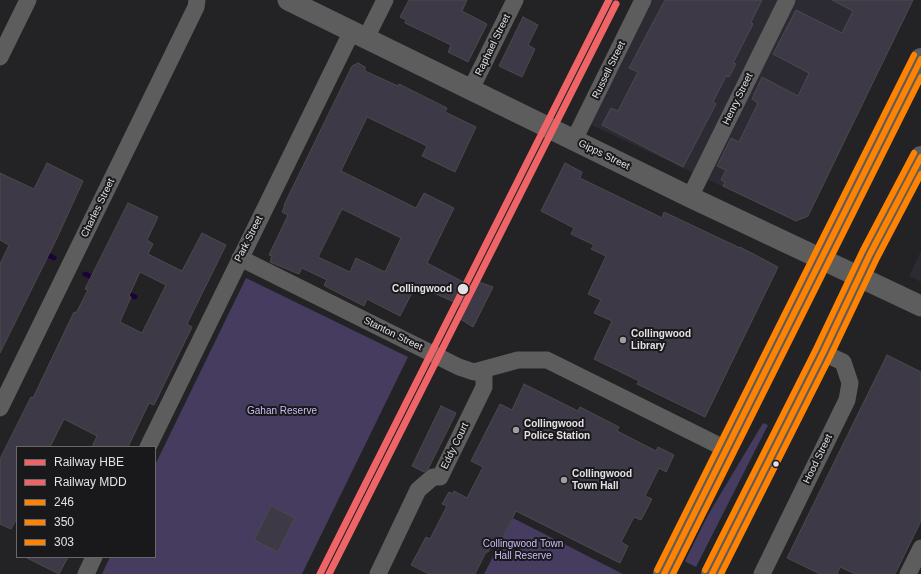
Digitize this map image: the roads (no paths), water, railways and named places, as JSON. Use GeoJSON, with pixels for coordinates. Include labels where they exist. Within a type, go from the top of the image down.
{"type":"FeatureCollection","features":[{"type":"Feature","properties":{"kind":"highway"},"geometry":{"type":"LineString","coordinates":[[664,574],[921,59]]}},
{"type":"Feature","properties":{"kind":"highway"},"geometry":{"type":"LineString","coordinates":[[712,574],[823,353],[859,277],[921,157]]}},
{"type":"Feature","properties":{"kind":"street"},"geometry":{"type":"LineString","coordinates":[[0,57],[28,0]]}},
{"type":"Feature","properties":{"kind":"street","name":"Gipps Street"},"geometry":{"type":"LineString","coordinates":[[288,0],[820,260],[921,306]]}},
{"type":"Feature","properties":{"kind":"street","name":"Park Street"},"geometry":{"type":"LineString","coordinates":[[148,446],[240,258],[359,35],[385,0]]}},
{"type":"Feature","properties":{"kind":"street","name":"Raphael Street"},"geometry":{"type":"LineString","coordinates":[[470,90],[516,0]]}},
{"type":"Feature","properties":{"kind":"street","name":"Russell Street"},"geometry":{"type":"LineString","coordinates":[[574,140],[643,0]]}},
{"type":"Feature","properties":{"kind":"street","name":"Henry Street"},"geometry":{"type":"LineString","coordinates":[[690,197],[787,0]]}},
{"type":"Feature","properties":{"kind":"street","name":"Charles Street"},"geometry":{"type":"LineString","coordinates":[[0,408],[198,2]]}},
{"type":"Feature","properties":{"kind":"street","name":"Stanton Street"},"geometry":{"type":"LineString","coordinates":[[240,258],[459,367],[474,372],[518,360],[547,360],[726,449]]}},
{"type":"Feature","properties":{"kind":"street","name":"Hood Street"},"geometry":{"type":"LineString","coordinates":[[762,574],[847,400],[850,383],[843,362],[823,353]]}},
{"type":"Feature","properties":{"kind":"street","name":"Eddy Court"},"geometry":{"type":"LineString","coordinates":[[378,574],[418,490],[433,477],[440,477],[484,387],[484,370]]}},
{"type":"Feature","properties":{"kind":"street"},"geometry":{"type":"LineString","coordinates":[[908,574],[921,548]]}},
{"type":"Feature","properties":{"kind":"street"},"geometry":{"type":"LineString","coordinates":[[86,574],[94,558]]}},
{"type":"Feature","properties":{"kind":"waterway"},"geometry":{"type":"LineString","coordinates":[[44,253],[54,258]]}},
{"type":"Feature","properties":{"kind":"waterway"},"geometry":{"type":"LineString","coordinates":[[85,274],[96,279]]}},
{"type":"Feature","properties":{"kind":"waterway"},"geometry":{"type":"LineString","coordinates":[[125,292],[135,297]]}},
{"type":"Feature","properties":{"kind":"rail line","name":"HBE"},"geometry":{"type":"LineString","coordinates":[[320,574],[609,0]]}},
{"type":"Feature","properties":{"kind":"rail line","name":"MDD"},"geometry":{"type":"LineString","coordinates":[[329,574],[616,4]]}},
{"type":"Feature","properties":{"kind":"place","name":"Collingwood"},"geometry":{"type":"Point","coordinates":[463,289]}},
{"type":"Feature","properties":{"kind":"place","name":"Collingwood Library"},"geometry":{"type":"Point","coordinates":[623,340]}},
{"type":"Feature","properties":{"kind":"place","name":"Collingwood Police Station"},"geometry":{"type":"Point","coordinates":[516,430]}},
{"type":"Feature","properties":{"kind":"place","name":"Collingwood Town Hall"},"geometry":{"type":"Point","coordinates":[564,480]}},
{"type":"Feature","properties":{"kind":"park label","name":"Gahan Reserve"},"geometry":{"type":"Point","coordinates":[282,411]}},
{"type":"Feature","properties":{"kind":"park label","name":"Collingwood Town Hall Reserve"},"geometry":{"type":"Point","coordinates":[523,550]}}]}
